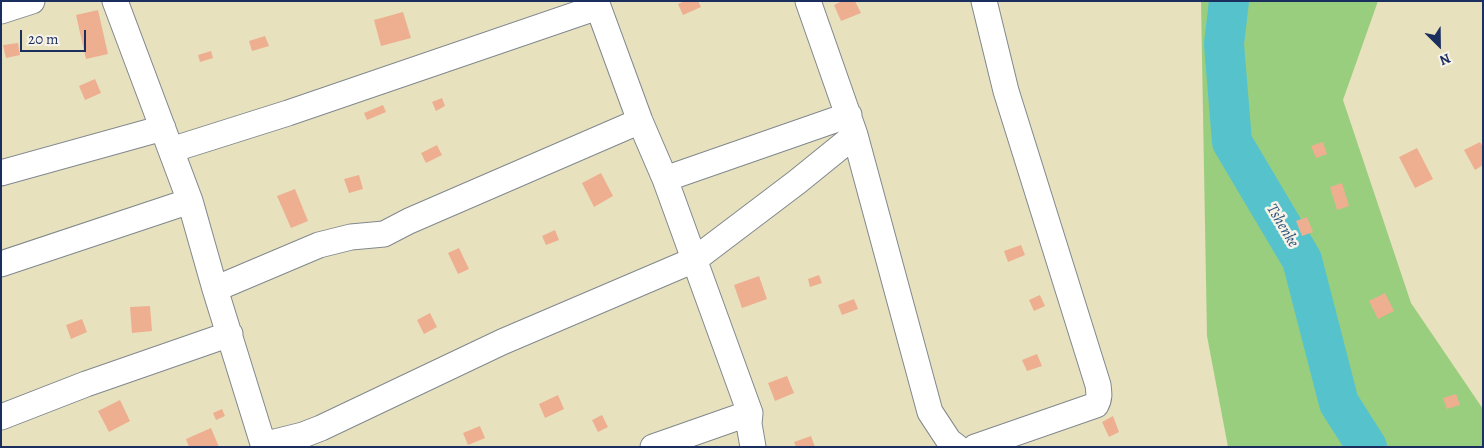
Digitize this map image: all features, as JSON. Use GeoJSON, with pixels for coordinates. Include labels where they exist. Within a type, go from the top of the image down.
{"type":"FeatureCollection","features":[{"type":"Feature","properties":{"kind":"street"},"geometry":{"type":"LineString","coordinates":[[1,11],[32,1]]}},
{"type":"Feature","properties":{"kind":"street"},"geometry":{"type":"LineString","coordinates":[[115,1],[190,201],[214,289],[230,334],[263,446],[321,428],[502,342],[694,260],[797,182],[852,125]]}},
{"type":"Feature","properties":{"kind":"street"},"geometry":{"type":"LineString","coordinates":[[808,1],[852,125],[930,412],[956,447]]}},
{"type":"Feature","properties":{"kind":"street"},"geometry":{"type":"LineString","coordinates":[[975,447],[1096,405],[1099,400],[1095,375],[1006,91],[984,1]]}},
{"type":"Feature","properties":{"kind":"street"},"geometry":{"type":"LineString","coordinates":[[1,174],[288,114],[597,4],[640,120],[665,179],[750,413],[749,424],[753,447]]}},
{"type":"Feature","properties":{"kind":"street"},"geometry":{"type":"LineString","coordinates":[[214,289],[318,245],[351,237],[384,234],[408,221],[640,120]]}},
{"type":"Feature","properties":{"kind":"street"},"geometry":{"type":"LineString","coordinates":[[665,179],[852,125]]}},
{"type":"Feature","properties":{"kind":"street"},"geometry":{"type":"LineString","coordinates":[[1,264],[190,201]]}},
{"type":"Feature","properties":{"kind":"street"},"geometry":{"type":"LineString","coordinates":[[1,417],[86,384],[230,334]]}},
{"type":"Feature","properties":{"kind":"street"},"geometry":{"type":"LineString","coordinates":[[652,447],[750,413]]}},
{"type":"Feature","properties":{"kind":"green space"},"geometry":{"type":"Polygon","coordinates":[[[1201,1],[1378,1],[1343,100],[1411,303],[1483,409],[1483,447],[1228,447],[1207,336],[1201,1]]]}},
{"type":"Feature","properties":{"kind":"building"},"geometry":{"type":"Polygon","coordinates":[[[685,1],[698,1],[701,7],[683,15],[678,4],[685,1]]]}},
{"type":"Feature","properties":{"kind":"building"},"geometry":{"type":"Polygon","coordinates":[[[842,1],[855,1],[861,13],[841,21],[834,5],[842,1]]]}},
{"type":"Feature","properties":{"kind":"building"},"geometry":{"type":"Polygon","coordinates":[[[98,10],[108,54],[86,59],[76,15],[98,10]]]}},
{"type":"Feature","properties":{"kind":"building"},"geometry":{"type":"Polygon","coordinates":[[[403,12],[411,38],[381,46],[374,20],[403,12]]]}},
{"type":"Feature","properties":{"kind":"building"},"geometry":{"type":"Polygon","coordinates":[[[265,36],[269,46],[252,51],[249,41],[265,36]]]}},
{"type":"Feature","properties":{"kind":"building"},"geometry":{"type":"Polygon","coordinates":[[[18,43],[20,55],[6,58],[3,45],[18,43]]]}},
{"type":"Feature","properties":{"kind":"building"},"geometry":{"type":"Polygon","coordinates":[[[211,51],[213,58],[200,62],[198,55],[211,51]]]}},
{"type":"Feature","properties":{"kind":"building"},"geometry":{"type":"Polygon","coordinates":[[[95,79],[101,93],[85,100],[79,86],[95,79]]]}},
{"type":"Feature","properties":{"kind":"building"},"geometry":{"type":"Polygon","coordinates":[[[442,98],[445,106],[436,111],[432,102],[442,98]]]}},
{"type":"Feature","properties":{"kind":"building"},"geometry":{"type":"Polygon","coordinates":[[[383,105],[386,112],[367,120],[364,113],[383,105]]]}},
{"type":"Feature","properties":{"kind":"building"},"geometry":{"type":"Polygon","coordinates":[[[1323,142],[1327,154],[1316,158],[1311,146],[1323,142]]]}},
{"type":"Feature","properties":{"kind":"building"},"geometry":{"type":"Polygon","coordinates":[[[1480,142],[1483,147],[1483,165],[1475,170],[1464,150],[1480,142]]]}},
{"type":"Feature","properties":{"kind":"building"},"geometry":{"type":"Polygon","coordinates":[[[437,145],[442,155],[426,163],[421,153],[437,145]]]}},
{"type":"Feature","properties":{"kind":"building"},"geometry":{"type":"Polygon","coordinates":[[[1417,148],[1433,179],[1415,188],[1399,157],[1417,148]]]}},
{"type":"Feature","properties":{"kind":"building"},"geometry":{"type":"Polygon","coordinates":[[[601,173],[613,196],[594,207],[582,183],[601,173]]]}},
{"type":"Feature","properties":{"kind":"building"},"geometry":{"type":"Polygon","coordinates":[[[359,175],[363,189],[349,193],[344,179],[359,175]]]}},
{"type":"Feature","properties":{"kind":"building"},"geometry":{"type":"Polygon","coordinates":[[[1342,183],[1349,206],[1337,210],[1330,187],[1342,183]]]}},
{"type":"Feature","properties":{"kind":"building"},"geometry":{"type":"Polygon","coordinates":[[[295,189],[308,221],[291,228],[277,196],[295,189]]]}},
{"type":"Feature","properties":{"kind":"building"},"geometry":{"type":"Polygon","coordinates":[[[1307,217],[1313,232],[1302,236],[1296,221],[1307,217]]]}},
{"type":"Feature","properties":{"kind":"building"},"geometry":{"type":"Polygon","coordinates":[[[555,230],[559,240],[546,245],[542,236],[555,230]]]}},
{"type":"Feature","properties":{"kind":"building"},"geometry":{"type":"Polygon","coordinates":[[[1021,245],[1025,255],[1008,262],[1004,251],[1021,245]]]}},
{"type":"Feature","properties":{"kind":"building"},"geometry":{"type":"Polygon","coordinates":[[[459,248],[469,269],[458,274],[448,253],[459,248]]]}},
{"type":"Feature","properties":{"kind":"building"},"geometry":{"type":"Polygon","coordinates":[[[819,275],[822,283],[810,287],[808,279],[819,275]]]}},
{"type":"Feature","properties":{"kind":"building"},"geometry":{"type":"Polygon","coordinates":[[[759,276],[767,299],[742,308],[734,285],[759,276]]]}},
{"type":"Feature","properties":{"kind":"building"},"geometry":{"type":"Polygon","coordinates":[[[1385,293],[1394,311],[1378,319],[1369,301],[1385,293]]]}},
{"type":"Feature","properties":{"kind":"building"},"geometry":{"type":"Polygon","coordinates":[[[1040,295],[1045,306],[1034,311],[1029,300],[1040,295]]]}},
{"type":"Feature","properties":{"kind":"building"},"geometry":{"type":"Polygon","coordinates":[[[854,299],[858,309],[842,315],[838,305],[854,299]]]}},
{"type":"Feature","properties":{"kind":"building"},"geometry":{"type":"Polygon","coordinates":[[[150,306],[152,331],[132,333],[130,307],[150,306]]]}},
{"type":"Feature","properties":{"kind":"building"},"geometry":{"type":"Polygon","coordinates":[[[430,313],[437,327],[424,334],[417,320],[430,313]]]}},
{"type":"Feature","properties":{"kind":"building"},"geometry":{"type":"Polygon","coordinates":[[[82,319],[87,332],[71,339],[66,325],[82,319]]]}},
{"type":"Feature","properties":{"kind":"building"},"geometry":{"type":"Polygon","coordinates":[[[1037,354],[1042,366],[1027,371],[1022,360],[1037,354]]]}},
{"type":"Feature","properties":{"kind":"building"},"geometry":{"type":"Polygon","coordinates":[[[787,376],[794,393],[775,401],[768,383],[787,376]]]}},
{"type":"Feature","properties":{"kind":"building"},"geometry":{"type":"Polygon","coordinates":[[[1456,394],[1460,405],[1447,409],[1443,398],[1456,394]]]}},
{"type":"Feature","properties":{"kind":"building"},"geometry":{"type":"Polygon","coordinates":[[[558,395],[564,409],[545,418],[539,404],[558,395]]]}},
{"type":"Feature","properties":{"kind":"building"},"geometry":{"type":"Polygon","coordinates":[[[120,400],[130,421],[109,432],[98,411],[120,400]]]}},
{"type":"Feature","properties":{"kind":"building"},"geometry":{"type":"Polygon","coordinates":[[[222,409],[225,416],[216,420],[213,413],[222,409]]]}},
{"type":"Feature","properties":{"kind":"building"},"geometry":{"type":"Polygon","coordinates":[[[602,415],[608,427],[598,432],[592,420],[602,415]]]}},
{"type":"Feature","properties":{"kind":"building"},"geometry":{"type":"Polygon","coordinates":[[[1113,416],[1119,432],[1109,437],[1102,422],[1113,416]]]}},
{"type":"Feature","properties":{"kind":"building"},"geometry":{"type":"Polygon","coordinates":[[[480,426],[485,438],[468,445],[463,433],[480,426]]]}},
{"type":"Feature","properties":{"kind":"building"},"geometry":{"type":"Polygon","coordinates":[[[211,428],[219,447],[189,447],[186,439],[211,428]]]}},
{"type":"Feature","properties":{"kind":"building"},"geometry":{"type":"Polygon","coordinates":[[[811,436],[815,447],[796,447],[794,442],[811,436]]]}},
{"type":"Feature","properties":{"kind":"waterway","name":"Tshenke"},"geometry":{"type":"LineString","coordinates":[[1229,1],[1224,44],[1232,142],[1302,260],[1339,403],[1367,447]]}}]}
